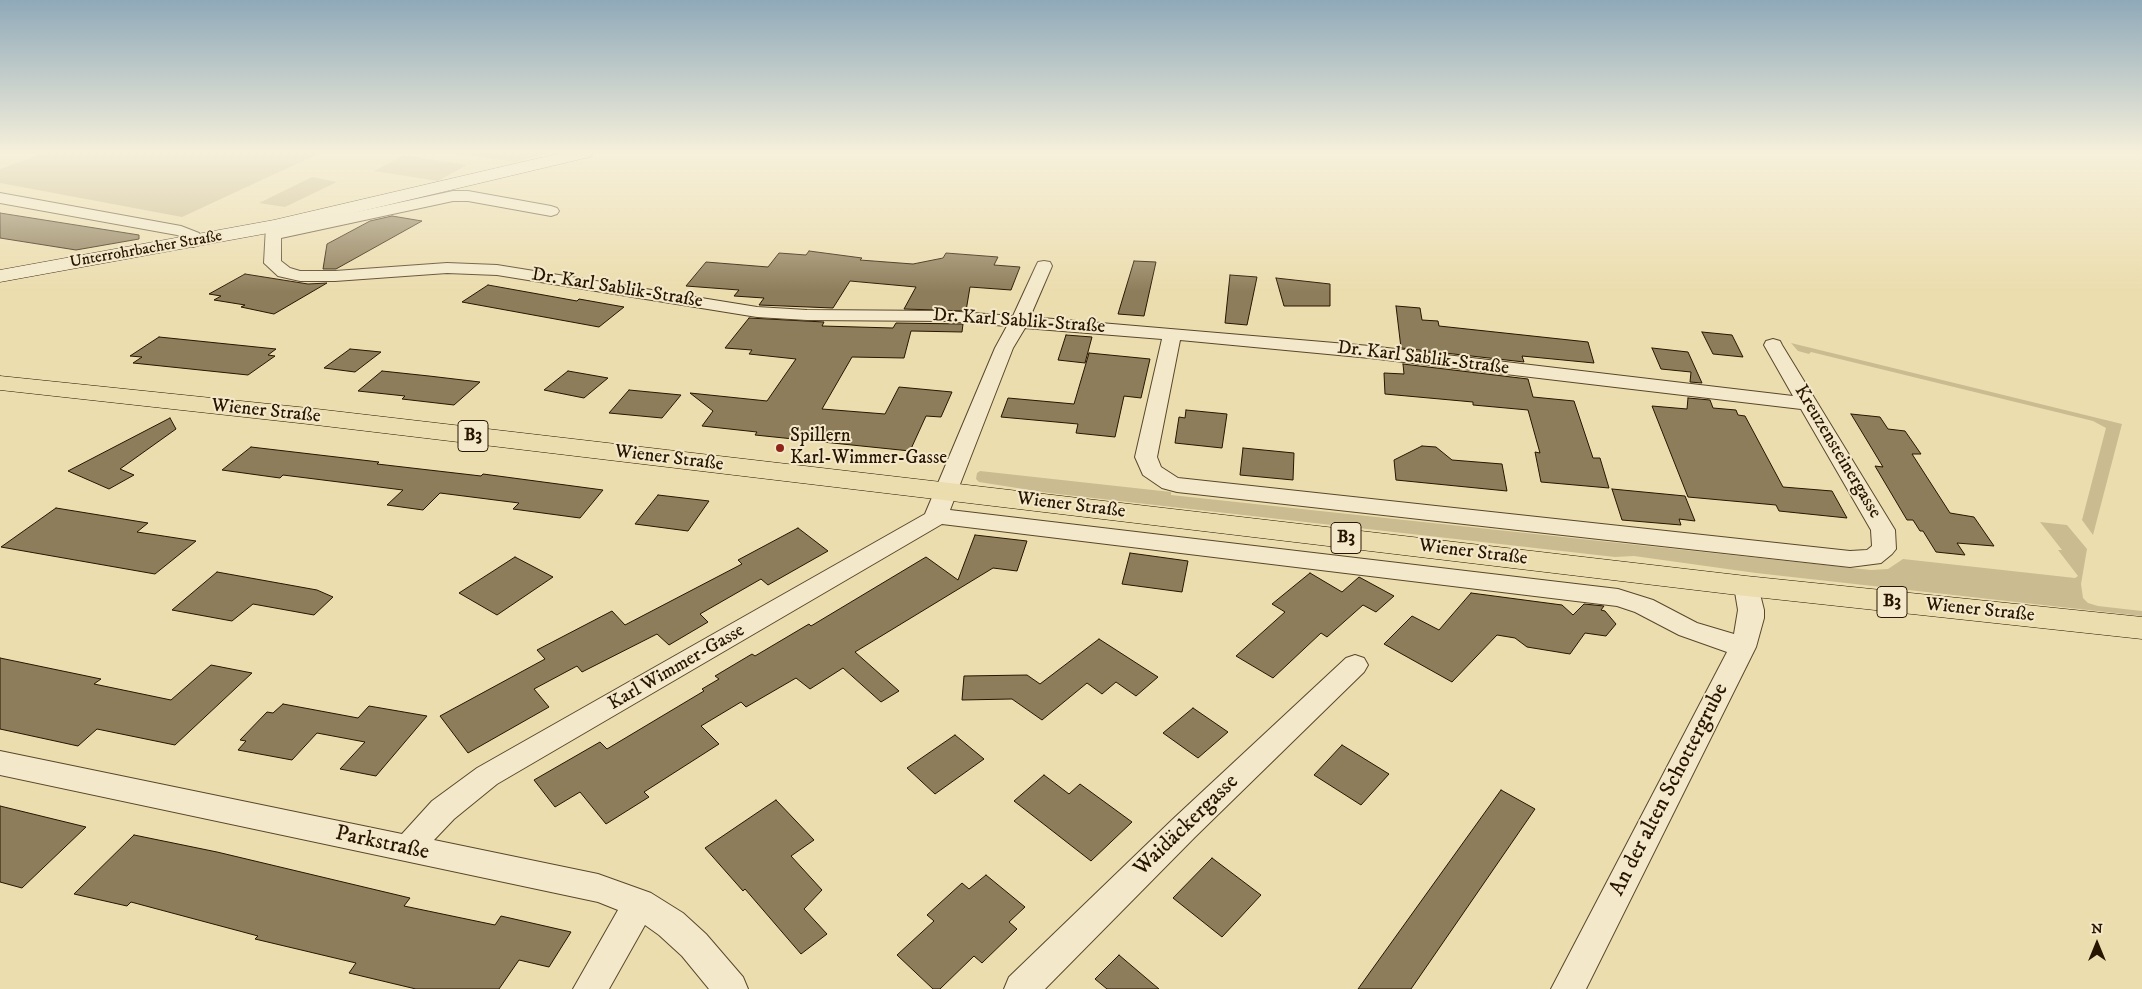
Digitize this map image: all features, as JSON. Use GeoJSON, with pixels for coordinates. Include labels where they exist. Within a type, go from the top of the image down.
{"type":"FeatureCollection","features":[{"type":"Feature","properties":{"kind":"main road","name":"Unterrohrbacher Straße"},"geometry":{"type":"LineString","coordinates":[[0,276],[193,242],[274,230],[399,199]]}},
{"type":"Feature","properties":{"kind":"main road","name":"Wiener Straße"},"geometry":{"type":"LineString","coordinates":[[0,383],[308,416],[941,504],[2142,628]]}},
{"type":"Feature","properties":{"kind":"street"},"geometry":{"type":"LineString","coordinates":[[6,199],[181,231],[193,236],[193,242]]}},
{"type":"Feature","properties":{"kind":"street"},"geometry":{"type":"LineString","coordinates":[[274,230],[436,199]]}},
{"type":"Feature","properties":{"kind":"street"},"geometry":{"type":"LineString","coordinates":[[485,199],[551,211]]}},
{"type":"Feature","properties":{"kind":"street","name":"Dr. Karl Sablik-Straße"},"geometry":{"type":"LineString","coordinates":[[274,230],[272,263],[284,272],[300,276],[335,276],[447,268],[481,269],[512,272],[757,312],[813,315],[936,315],[1172,334],[1370,352],[1808,404]]}},
{"type":"Feature","properties":{"kind":"street"},"geometry":{"type":"LineString","coordinates":[[941,504],[1004,348],[1019,322],[1044,266]]}},
{"type":"Feature","properties":{"kind":"street","name":"Wiener Straße"},"geometry":{"type":"LineString","coordinates":[[1172,334],[1146,457],[1151,470],[1170,483],[1185,487],[1830,557],[1850,559],[1873,557]]}},
{"type":"Feature","properties":{"kind":"street","name":"Kreuzensteinergasse"},"geometry":{"type":"LineString","coordinates":[[1773,345],[1883,530],[1884,548],[1873,557]]}},
{"type":"Feature","properties":{"kind":"street","name":"Wiener Straße"},"geometry":{"type":"LineString","coordinates":[[941,504],[1618,598],[1644,606],[1688,629],[1743,647]]}},
{"type":"Feature","properties":{"kind":"street","name":"Karl Wimmer-Gasse"},"geometry":{"type":"LineString","coordinates":[[408,849],[443,810],[487,776],[925,526],[941,504]]}},
{"type":"Feature","properties":{"kind":"street","name":"An der alten Schottergrube"},"geometry":{"type":"LineString","coordinates":[[1568,989],[1743,647],[1751,610],[1746,586]]}},
{"type":"Feature","properties":{"kind":"street","name":"Waidäckergasse"},"geometry":{"type":"LineString","coordinates":[[1021,989],[1184,828],[1356,665]]}},
{"type":"Feature","properties":{"kind":"street","name":"Parkstraße"},"geometry":{"type":"LineString","coordinates":[[0,763],[598,888],[640,903],[671,924],[694,945],[731,989]]}},
{"type":"Feature","properties":{"kind":"street"},"geometry":{"type":"LineString","coordinates":[[590,989],[640,903]]}},
{"type":"Feature","properties":{"kind":"shaded area"},"geometry":{"type":"Polygon","coordinates":[[[86,199],[220,199],[182,217],[86,199]]]}},
{"type":"Feature","properties":{"kind":"shaded area"},"geometry":{"type":"Polygon","coordinates":[[[267,199],[301,199],[285,207],[259,203],[267,199]]]}},
{"type":"Feature","properties":{"kind":"shaded area"},"geometry":{"type":"Polygon","coordinates":[[[1791,343],[2122,424],[2093,535],[2082,520],[2106,428],[2093,421],[1811,352],[1809,354],[1798,351],[1791,343]]]}},
{"type":"Feature","properties":{"kind":"shaded area"},"geometry":{"type":"Polygon","coordinates":[[[980,471],[1171,492],[1171,495],[1871,570],[1888,569],[1903,559],[2075,578],[2078,576],[2058,550],[2062,550],[2040,522],[2067,525],[2087,549],[2081,584],[2083,598],[2088,603],[2098,606],[2142,611],[2142,616],[1756,573],[1634,556],[1615,557],[1049,493],[979,482],[976,479],[977,473],[980,471]]]}},
{"type":"Feature","properties":{"kind":"building"},"geometry":{"type":"Polygon","coordinates":[[[0,213],[139,235],[139,239],[76,250],[0,238],[0,213]]]}},
{"type":"Feature","properties":{"kind":"building"},"geometry":{"type":"Polygon","coordinates":[[[392,216],[422,221],[336,269],[323,269],[327,244],[370,221],[392,216]]]}},
{"type":"Feature","properties":{"kind":"building"},"geometry":{"type":"Polygon","coordinates":[[[809,251],[862,258],[860,260],[913,264],[943,258],[946,253],[998,257],[994,265],[1020,267],[1011,290],[970,287],[966,311],[904,309],[916,287],[850,281],[833,308],[759,305],[764,298],[734,296],[739,290],[686,286],[706,262],[768,267],[779,253],[806,255],[809,251]]]}},
{"type":"Feature","properties":{"kind":"building"},"geometry":{"type":"Polygon","coordinates":[[[1134,261],[1156,262],[1144,316],[1118,314],[1134,261]]]}},
{"type":"Feature","properties":{"kind":"building"},"geometry":{"type":"Polygon","coordinates":[[[245,274],[308,284],[327,283],[274,314],[241,307],[245,305],[214,300],[221,296],[209,294],[245,274]]]}},
{"type":"Feature","properties":{"kind":"building"},"geometry":{"type":"Polygon","coordinates":[[[1230,275],[1257,277],[1247,325],[1225,323],[1230,275]]]}},
{"type":"Feature","properties":{"kind":"building"},"geometry":{"type":"Polygon","coordinates":[[[1276,278],[1330,284],[1330,306],[1284,306],[1276,278]]]}},
{"type":"Feature","properties":{"kind":"building"},"geometry":{"type":"Polygon","coordinates":[[[488,285],[577,301],[579,299],[624,307],[599,327],[462,302],[488,285]]]}},
{"type":"Feature","properties":{"kind":"building"},"geometry":{"type":"Polygon","coordinates":[[[1396,306],[1420,308],[1422,320],[1438,321],[1439,326],[1588,342],[1594,363],[1522,356],[1524,362],[1401,348],[1396,306]]]}},
{"type":"Feature","properties":{"kind":"building"},"geometry":{"type":"Polygon","coordinates":[[[749,318],[824,322],[822,326],[893,328],[896,323],[963,324],[962,332],[911,331],[904,358],[852,357],[822,409],[885,414],[899,387],[952,392],[941,417],[926,416],[910,451],[755,435],[757,432],[702,426],[713,411],[690,393],[767,401],[796,359],[749,354],[752,350],[725,348],[749,318]]]}},
{"type":"Feature","properties":{"kind":"building"},"geometry":{"type":"Polygon","coordinates":[[[1702,332],[1732,335],[1743,357],[1713,354],[1702,332]]]}},
{"type":"Feature","properties":{"kind":"building"},"geometry":{"type":"Polygon","coordinates":[[[1066,335],[1092,337],[1085,363],[1058,360],[1066,335]]]}},
{"type":"Feature","properties":{"kind":"building"},"geometry":{"type":"Polygon","coordinates":[[[159,337],[276,349],[268,355],[275,356],[248,375],[133,363],[142,357],[130,356],[159,337]]]}},
{"type":"Feature","properties":{"kind":"building"},"geometry":{"type":"Polygon","coordinates":[[[1652,348],[1688,352],[1702,383],[1690,382],[1691,372],[1661,369],[1652,348]]]}},
{"type":"Feature","properties":{"kind":"building"},"geometry":{"type":"Polygon","coordinates":[[[350,349],[381,352],[355,372],[324,368],[350,349]]]}},
{"type":"Feature","properties":{"kind":"building"},"geometry":{"type":"Polygon","coordinates":[[[1089,353],[1150,359],[1141,398],[1124,396],[1115,437],[1076,433],[1078,424],[1001,417],[1008,398],[1074,404],[1089,353]]]}},
{"type":"Feature","properties":{"kind":"building"},"geometry":{"type":"Polygon","coordinates":[[[1403,364],[1528,379],[1533,397],[1574,401],[1593,458],[1600,458],[1609,488],[1541,482],[1535,452],[1540,453],[1528,410],[1473,405],[1473,402],[1385,394],[1384,373],[1404,374],[1403,364]]]}},
{"type":"Feature","properties":{"kind":"building"},"geometry":{"type":"Polygon","coordinates":[[[382,371],[480,382],[454,405],[402,399],[405,396],[358,391],[382,371]]]}},
{"type":"Feature","properties":{"kind":"building"},"geometry":{"type":"Polygon","coordinates":[[[568,371],[608,378],[584,398],[544,390],[568,371]]]}},
{"type":"Feature","properties":{"kind":"building"},"geometry":{"type":"Polygon","coordinates":[[[629,390],[681,395],[662,418],[609,413],[629,390]]]}},
{"type":"Feature","properties":{"kind":"building"},"geometry":{"type":"Polygon","coordinates":[[[1688,398],[1710,400],[1713,408],[1736,410],[1738,415],[1745,416],[1783,487],[1832,491],[1847,518],[1779,511],[1776,505],[1688,497],[1652,406],[1687,409],[1688,398]]]}},
{"type":"Feature","properties":{"kind":"building"},"geometry":{"type":"Polygon","coordinates":[[[1186,410],[1227,414],[1222,448],[1175,443],[1179,417],[1185,418],[1186,410]]]}},
{"type":"Feature","properties":{"kind":"building"},"geometry":{"type":"Polygon","coordinates":[[[1851,414],[1880,417],[1888,429],[1905,431],[1921,454],[1912,454],[1950,513],[1974,517],[1994,546],[1957,543],[1965,555],[1936,552],[1923,531],[1920,531],[1913,520],[1907,520],[1875,466],[1883,467],[1851,414]]]}},
{"type":"Feature","properties":{"kind":"building"},"geometry":{"type":"Polygon","coordinates":[[[170,418],[176,429],[120,469],[134,475],[109,489],[68,471],[170,418]]]}},
{"type":"Feature","properties":{"kind":"building"},"geometry":{"type":"Polygon","coordinates":[[[1422,446],[1436,447],[1452,460],[1502,464],[1507,491],[1396,480],[1394,460],[1422,446]]]}},
{"type":"Feature","properties":{"kind":"building"},"geometry":{"type":"Polygon","coordinates":[[[251,447],[379,462],[377,464],[481,476],[483,474],[603,490],[580,518],[513,509],[519,503],[440,493],[423,510],[387,505],[403,490],[283,475],[280,478],[222,470],[251,447]]]}},
{"type":"Feature","properties":{"kind":"building"},"geometry":{"type":"Polygon","coordinates":[[[1243,448],[1294,453],[1293,480],[1240,475],[1243,448]]]}},
{"type":"Feature","properties":{"kind":"building"},"geometry":{"type":"Polygon","coordinates":[[[1612,489],[1685,496],[1695,521],[1679,519],[1681,525],[1622,520],[1612,489]]]}},
{"type":"Feature","properties":{"kind":"building"},"geometry":{"type":"Polygon","coordinates":[[[658,495],[709,501],[688,531],[635,524],[658,495]]]}},
{"type":"Feature","properties":{"kind":"building"},"geometry":{"type":"Polygon","coordinates":[[[56,508],[148,523],[137,532],[196,541],[155,574],[1,547],[56,508]]]}},
{"type":"Feature","properties":{"kind":"building"},"geometry":{"type":"Polygon","coordinates":[[[798,528],[828,551],[768,585],[761,579],[700,614],[708,622],[669,645],[657,634],[582,672],[577,666],[534,689],[549,707],[468,753],[440,716],[545,659],[537,650],[612,611],[625,625],[742,564],[738,560],[798,528]]]}},
{"type":"Feature","properties":{"kind":"building"},"geometry":{"type":"Polygon","coordinates":[[[975,535],[1027,541],[1017,571],[993,568],[855,652],[899,691],[881,702],[843,668],[810,689],[796,678],[746,707],[741,702],[701,726],[719,744],[644,792],[649,797],[606,824],[580,792],[555,807],[534,780],[600,742],[607,749],[704,691],[702,689],[719,679],[715,676],[752,654],[755,656],[809,624],[811,626],[926,557],[958,580],[975,535]]]}},
{"type":"Feature","properties":{"kind":"building"},"geometry":{"type":"Polygon","coordinates":[[[1130,553],[1188,561],[1182,592],[1122,584],[1130,553]]]}},
{"type":"Feature","properties":{"kind":"building"},"geometry":{"type":"Polygon","coordinates":[[[515,557],[553,577],[497,615],[459,593],[515,557]]]}},
{"type":"Feature","properties":{"kind":"building"},"geometry":{"type":"Polygon","coordinates":[[[217,572],[317,590],[333,597],[314,615],[253,604],[232,621],[172,610],[217,572]]]}},
{"type":"Feature","properties":{"kind":"building"},"geometry":{"type":"Polygon","coordinates":[[[1310,573],[1342,592],[1359,577],[1394,596],[1376,612],[1363,605],[1327,637],[1321,633],[1273,678],[1236,656],[1285,612],[1272,604],[1310,573]]]}},
{"type":"Feature","properties":{"kind":"building"},"geometry":{"type":"Polygon","coordinates":[[[1471,593],[1562,605],[1573,615],[1584,604],[1604,606],[1601,610],[1605,611],[1616,624],[1606,636],[1585,633],[1570,654],[1527,647],[1515,638],[1497,635],[1452,682],[1384,644],[1412,616],[1439,630],[1471,593]]]}},
{"type":"Feature","properties":{"kind":"building"},"geometry":{"type":"Polygon","coordinates":[[[1099,639],[1158,677],[1136,696],[1116,682],[1102,694],[1087,683],[1042,720],[1012,699],[962,700],[964,676],[1027,675],[1040,684],[1099,639]]]}},
{"type":"Feature","properties":{"kind":"building"},"geometry":{"type":"Polygon","coordinates":[[[0,658],[101,679],[94,684],[171,700],[211,665],[252,673],[175,745],[97,729],[78,746],[0,729],[0,658]]]}},
{"type":"Feature","properties":{"kind":"building"},"geometry":{"type":"Polygon","coordinates":[[[283,704],[358,718],[369,706],[427,716],[376,776],[340,769],[365,742],[317,733],[292,760],[238,750],[246,741],[240,740],[267,712],[273,713],[283,704]]]}},
{"type":"Feature","properties":{"kind":"building"},"geometry":{"type":"Polygon","coordinates":[[[1193,708],[1228,732],[1198,758],[1163,733],[1193,708]]]}},
{"type":"Feature","properties":{"kind":"building"},"geometry":{"type":"Polygon","coordinates":[[[955,735],[984,759],[935,794],[907,768],[955,735]]]}},
{"type":"Feature","properties":{"kind":"building"},"geometry":{"type":"Polygon","coordinates":[[[1342,745],[1389,774],[1361,805],[1314,775],[1342,745]]]}},
{"type":"Feature","properties":{"kind":"building"},"geometry":{"type":"Polygon","coordinates":[[[1044,775],[1069,794],[1080,784],[1132,822],[1091,861],[1014,801],[1044,775]]]}},
{"type":"Feature","properties":{"kind":"building"},"geometry":{"type":"Polygon","coordinates":[[[1501,790],[1535,809],[1411,989],[1358,989],[1501,790]]]}},
{"type":"Feature","properties":{"kind":"building"},"geometry":{"type":"Polygon","coordinates":[[[776,800],[814,840],[791,856],[822,890],[804,909],[827,934],[801,954],[745,889],[743,891],[705,848],[776,800]]]}},
{"type":"Feature","properties":{"kind":"building"},"geometry":{"type":"Polygon","coordinates":[[[0,806],[86,827],[22,888],[0,882],[0,806]]]}},
{"type":"Feature","properties":{"kind":"building"},"geometry":{"type":"Polygon","coordinates":[[[134,835],[217,852],[410,898],[404,906],[495,925],[501,916],[571,932],[549,967],[519,960],[499,989],[416,989],[349,973],[356,963],[255,939],[258,936],[131,902],[127,906],[74,894],[134,835]]]}},
{"type":"Feature","properties":{"kind":"building"},"geometry":{"type":"Polygon","coordinates":[[[1212,858],[1261,895],[1222,937],[1173,898],[1212,858]]]}},
{"type":"Feature","properties":{"kind":"building"},"geometry":{"type":"Polygon","coordinates":[[[986,875],[1025,907],[1009,922],[1017,929],[982,963],[974,956],[940,989],[933,989],[897,955],[934,921],[927,915],[962,883],[969,889],[986,875]]]}},
{"type":"Feature","properties":{"kind":"building"},"geometry":{"type":"Polygon","coordinates":[[[1119,955],[1159,989],[1107,989],[1095,979],[1119,955]]]}},
{"type":"Feature","properties":{"kind":"place","name":"Spillern Karl-Wimmer-Gasse"},"geometry":{"type":"Point","coordinates":[780,448]}}]}
